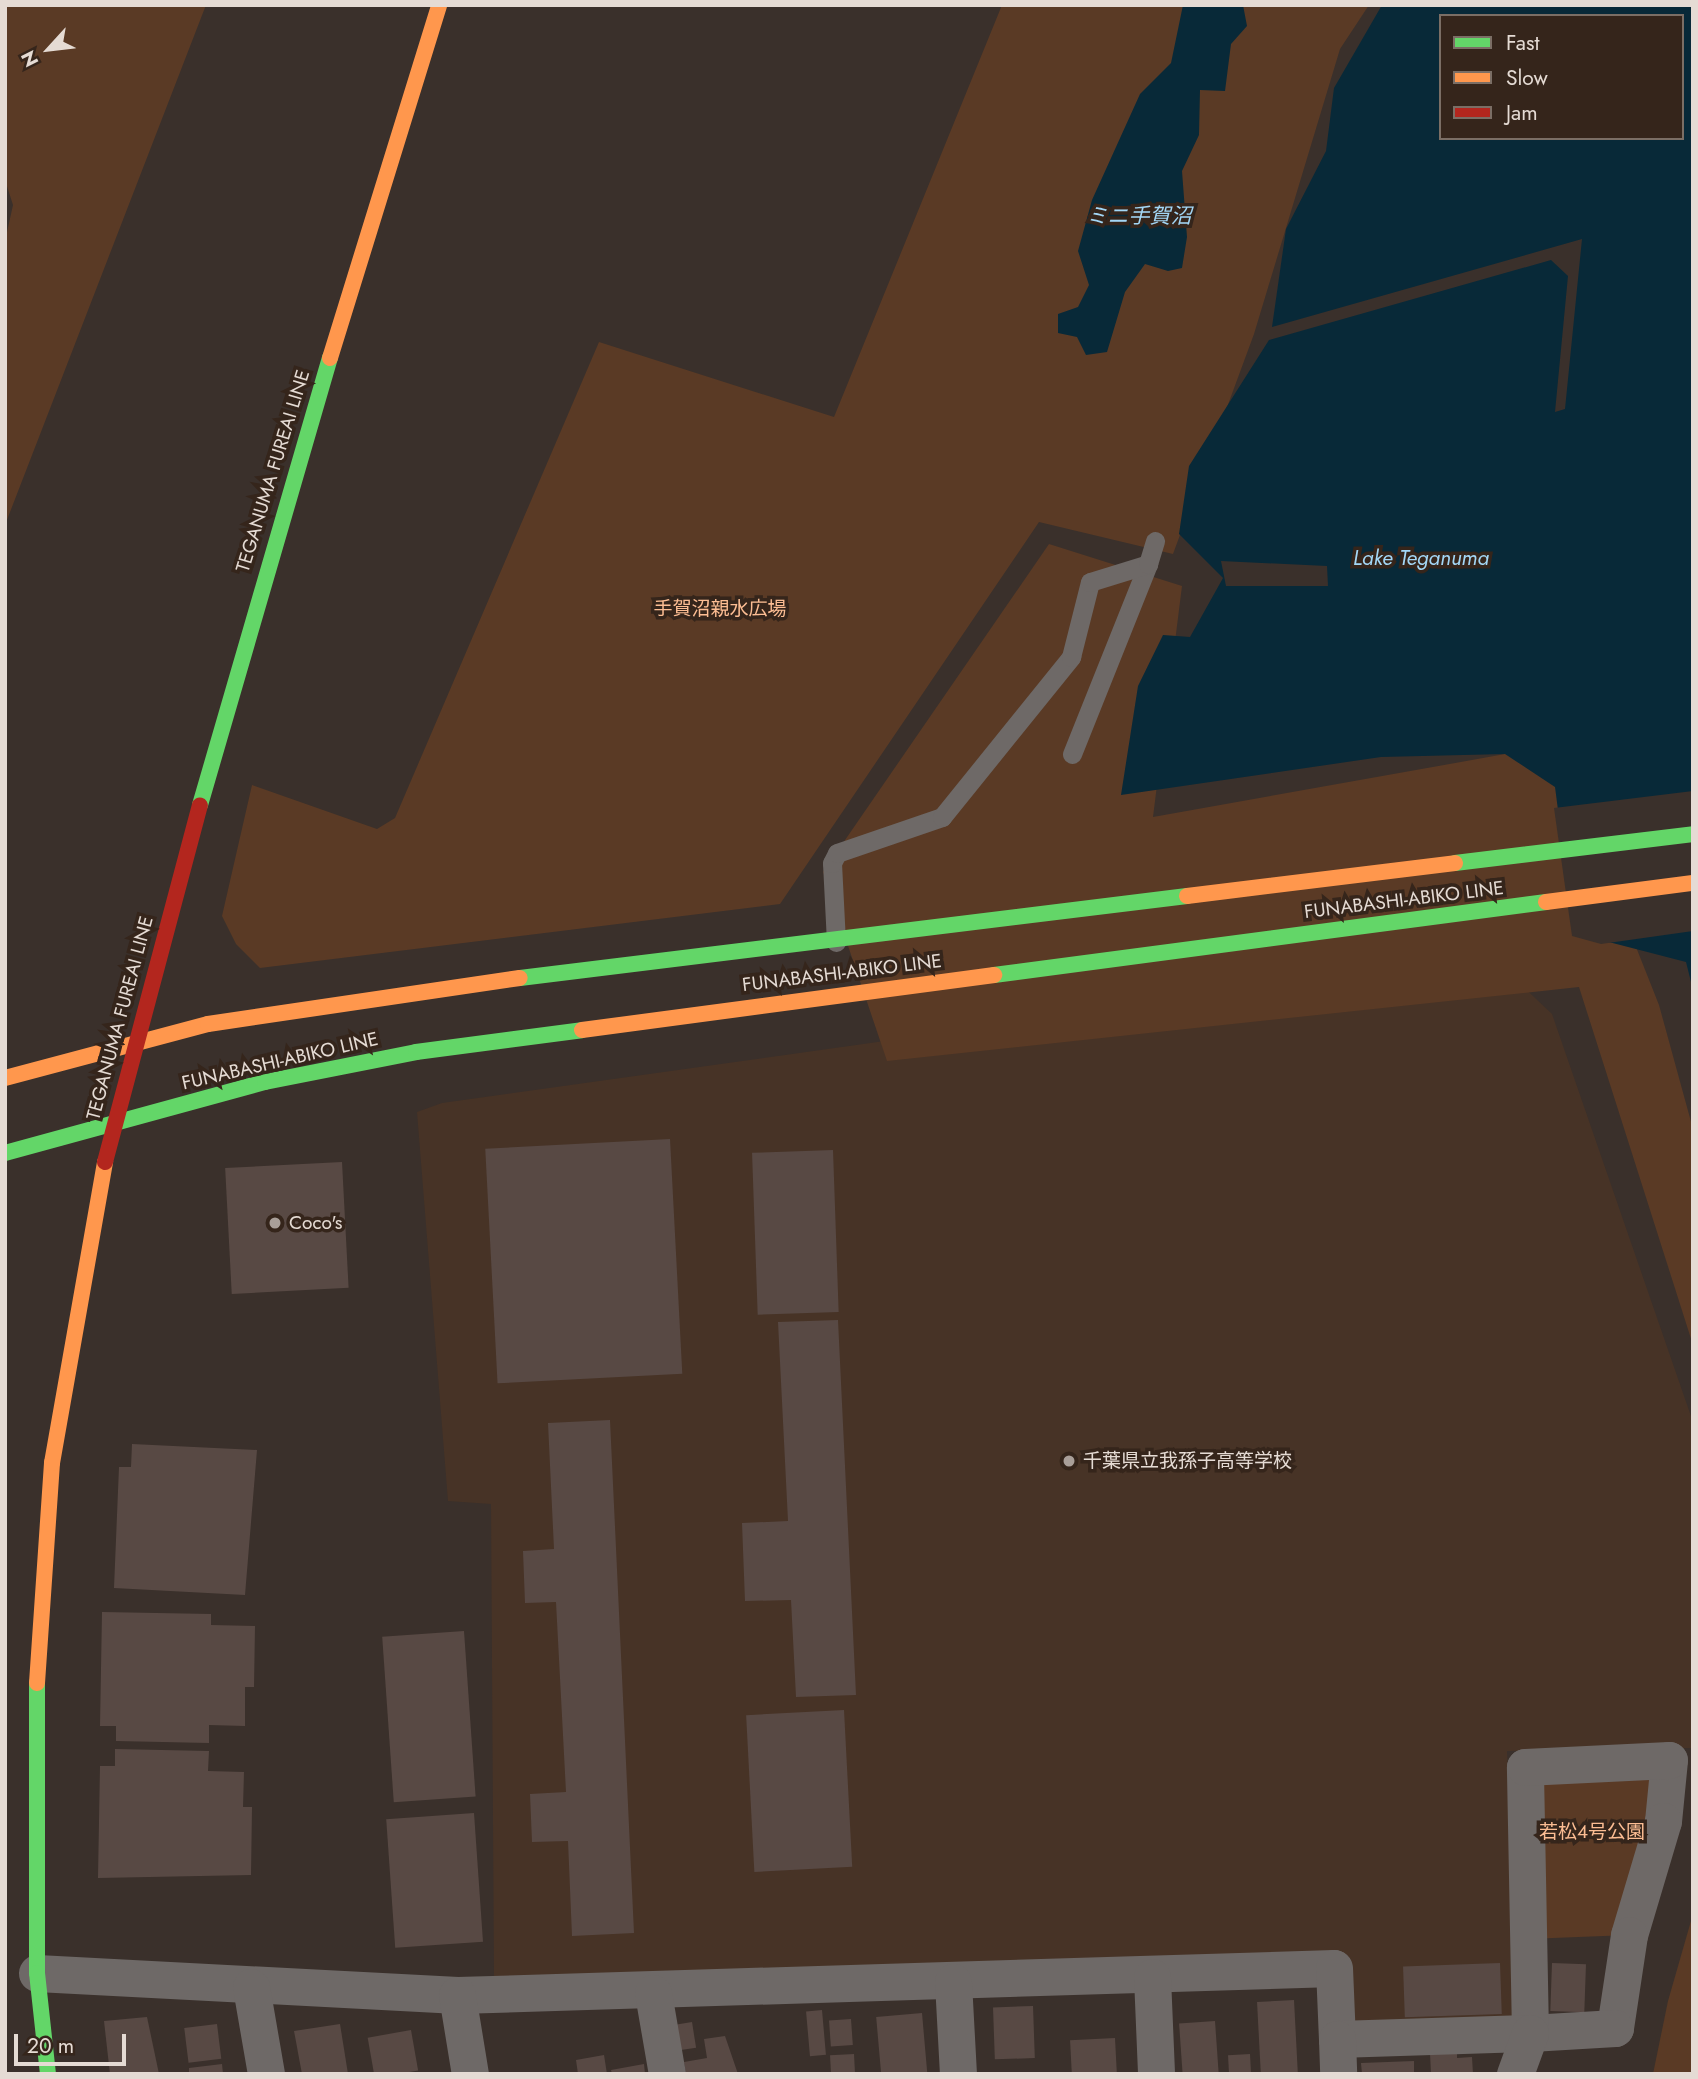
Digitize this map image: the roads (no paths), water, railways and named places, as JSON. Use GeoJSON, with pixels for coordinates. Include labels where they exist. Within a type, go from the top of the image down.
{"type":"FeatureCollection","features":[{"type":"Feature","properties":{"kind":"main road","name":"TEGANUMA FUREAI LINE"},"geometry":{"type":"LineString","coordinates":[[48,2074],[37,1973],[34,1724],[52,1464],[113,1124],[140,1040],[266,565],[439,5]]}},
{"type":"Feature","properties":{"kind":"main road","name":"FUNABASHI-ABIKO LINE"},"geometry":{"type":"LineString","coordinates":[[5,1078],[140,1040],[403,992],[845,941],[1693,834]]}},
{"type":"Feature","properties":{"kind":"main road","name":"FUNABASHI-ABIKO LINE"},"geometry":{"type":"LineString","coordinates":[[5,1153],[265,1082],[416,1052],[1693,883]]}},
{"type":"Feature","properties":{"kind":"street"},"geometry":{"type":"LineString","coordinates":[[37,1973],[251,1987],[457,1996],[653,1993],[1152,1977],[1334,1968],[1337,2056],[1530,2033],[1615,2028],[1629,1935],[1663,1821],[1670,1760],[1525,1767],[1530,2033],[1515,2074]]}},
{"type":"Feature","properties":{"kind":"street"},"geometry":{"type":"LineString","coordinates":[[1152,1977],[1156,2074]]}},
{"type":"Feature","properties":{"kind":"street"},"geometry":{"type":"LineString","coordinates":[[953,1982],[958,2074]]}},
{"type":"Feature","properties":{"kind":"street"},"geometry":{"type":"LineString","coordinates":[[251,1987],[266,2074]]}},
{"type":"Feature","properties":{"kind":"street"},"geometry":{"type":"LineString","coordinates":[[653,1993],[667,2074]]}},
{"type":"Feature","properties":{"kind":"street"},"geometry":{"type":"LineString","coordinates":[[457,1996],[470,2074]]}},
{"type":"Feature","properties":{"kind":"lane"},"geometry":{"type":"LineString","coordinates":[[1072,754],[1155,541]]}},
{"type":"Feature","properties":{"kind":"lane"},"geometry":{"type":"LineString","coordinates":[[845,941],[831,863],[837,853],[942,817],[1071,657],[1090,582],[1148,564]]}},
{"type":"Feature","properties":{"kind":"water","name":"ミニ手賀沼"},"geometry":{"type":"Polygon","coordinates":[[[1183,5],[1243,5],[1247,26],[1231,44],[1225,91],[1200,90],[1199,135],[1182,171],[1187,237],[1182,268],[1168,271],[1145,264],[1125,292],[1107,352],[1086,355],[1077,337],[1058,333],[1058,314],[1078,307],[1089,285],[1078,251],[1092,200],[1140,94],[1171,63],[1183,5]]]}},
{"type":"Feature","properties":{"kind":"water","name":"Lake Teganuma"},"geometry":{"type":"Polygon","coordinates":[[[1382,5],[1693,5],[1693,990],[1686,962],[1574,933],[1555,787],[1505,754],[1381,757],[1121,795],[1138,686],[1163,635],[1190,637],[1223,578],[1179,534],[1189,466],[1269,340],[1551,260],[1568,276],[1555,412],[1565,409],[1582,239],[1272,327],[1286,229],[1326,151],[1334,88],[1382,5]]]}},
{"type":"Feature","properties":{"kind":"place","name":"Coco's"},"geometry":{"type":"Point","coordinates":[275,1223]}},
{"type":"Feature","properties":{"kind":"place","name":"千葉県立我孫子高等学校"},"geometry":{"type":"Point","coordinates":[1069,1461]}},
{"type":"Feature","properties":{"kind":"park label","name":"手賀沼親水広場"},"geometry":{"type":"Point","coordinates":[720,609]}},
{"type":"Feature","properties":{"kind":"park label","name":"若松4号公園"},"geometry":{"type":"Point","coordinates":[1592,1832]}}]}
